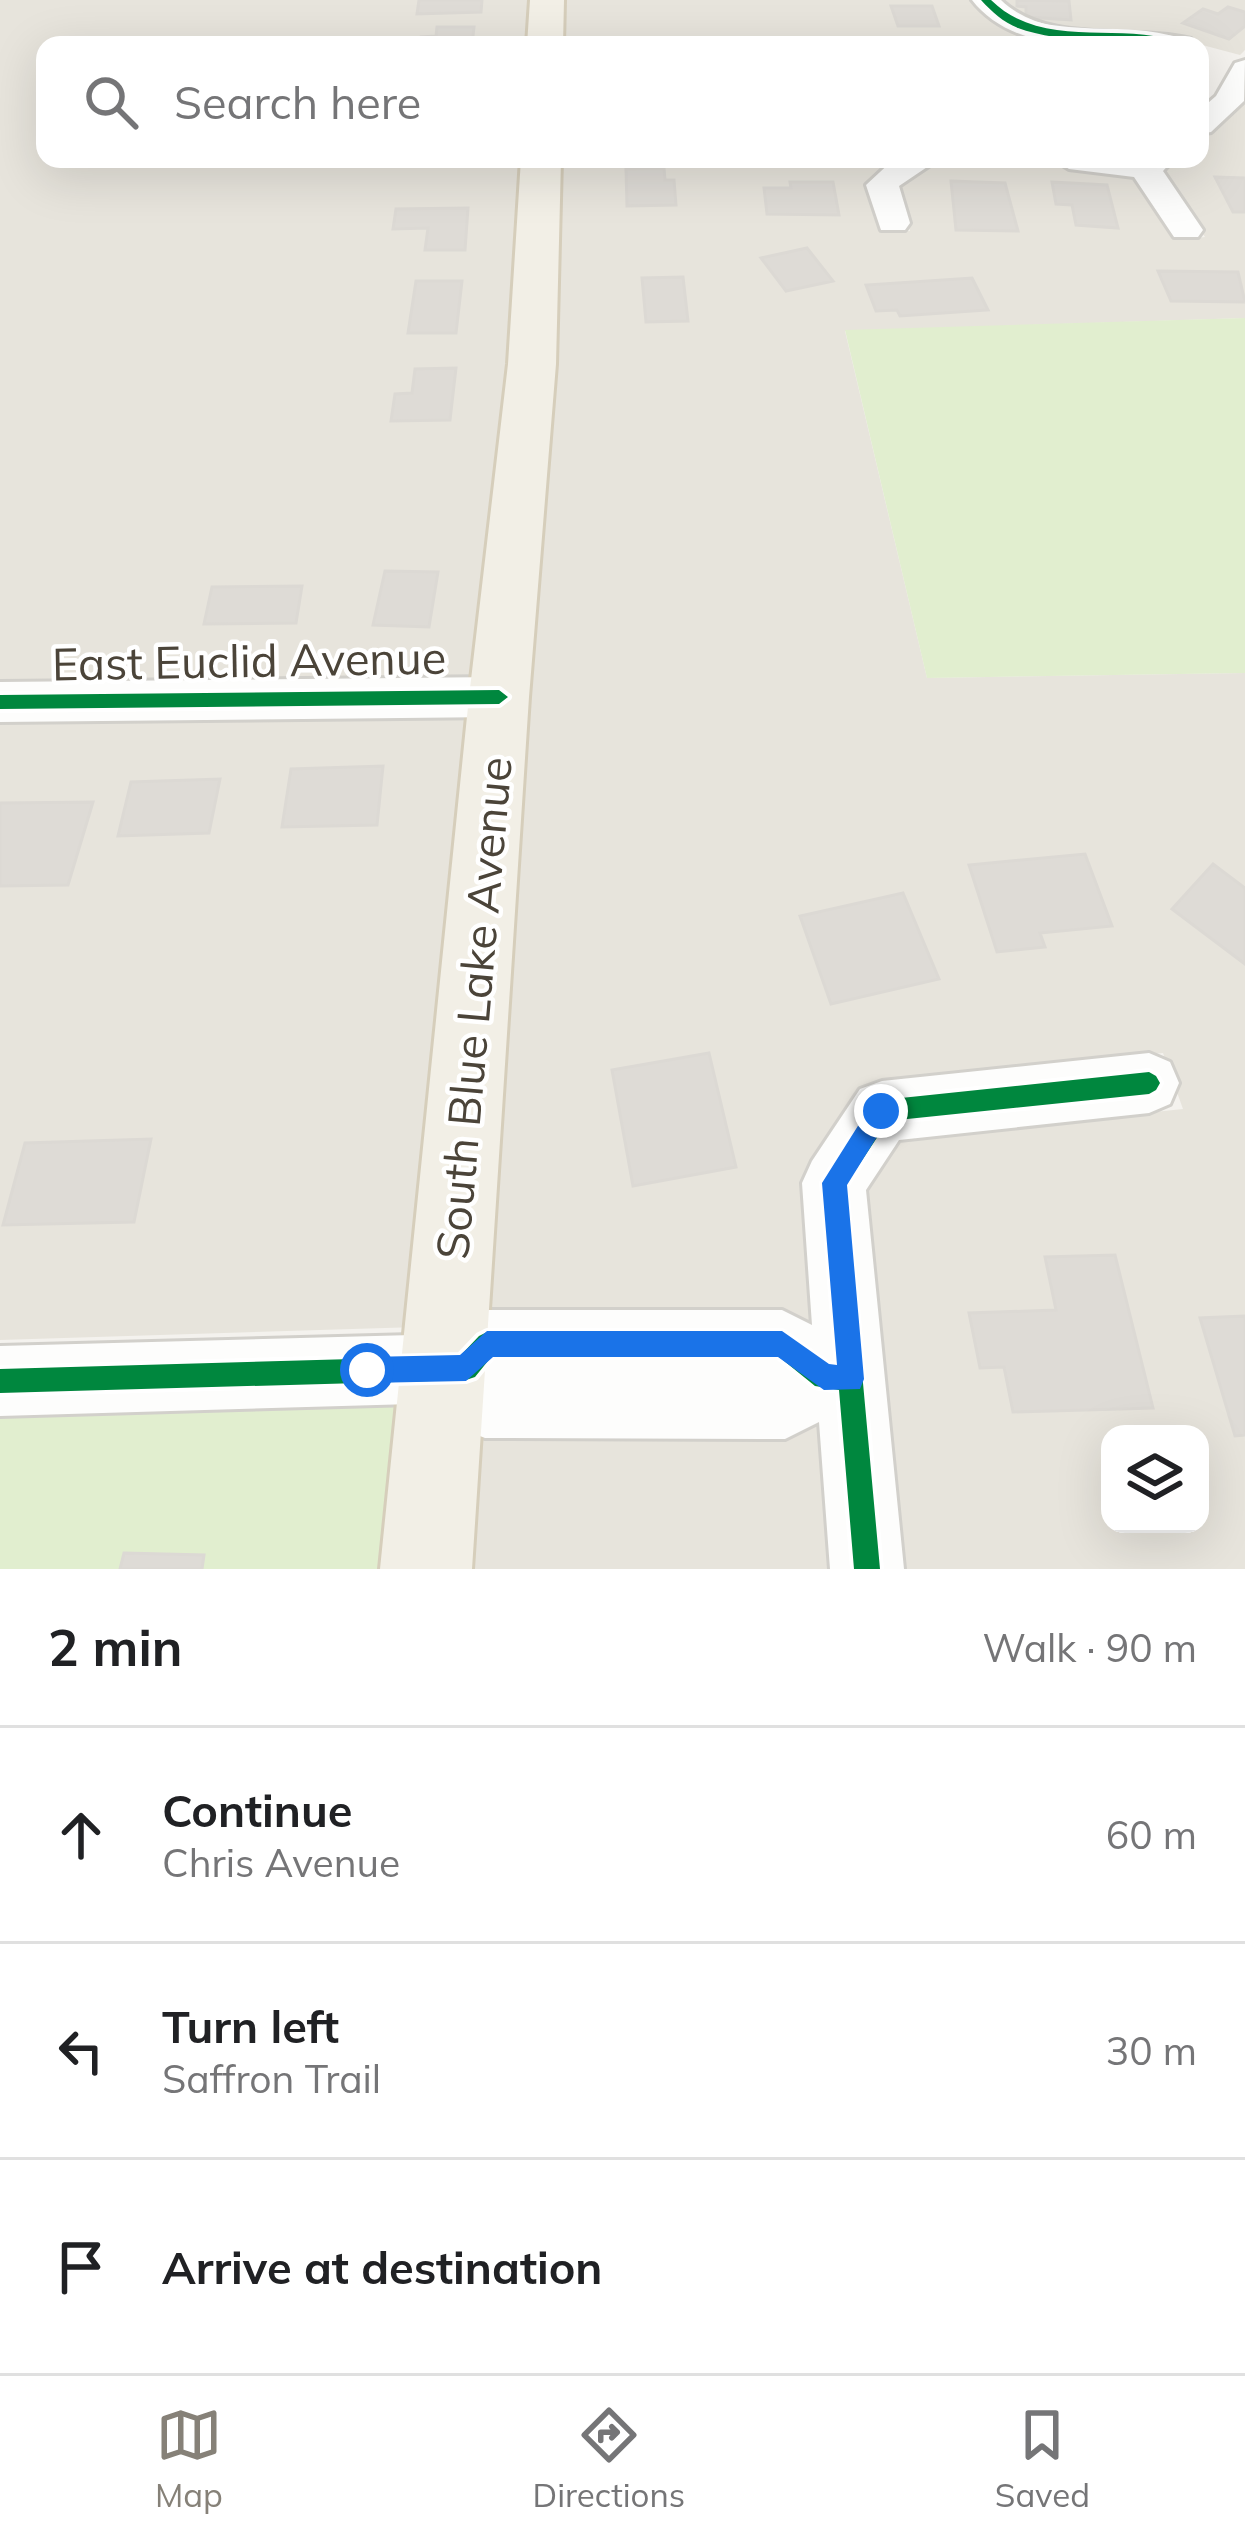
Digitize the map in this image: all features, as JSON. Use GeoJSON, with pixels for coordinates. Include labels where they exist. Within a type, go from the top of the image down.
{"type":"FeatureCollection","features":[{"type":"Feature","properties":{"kind":"main road"},"geometry":{"type":"LineString","coordinates":[[545,36],[547,0]]}},
{"type":"Feature","properties":{"kind":"main road","name":"South Blue Lake Avenue"},"geometry":{"type":"LineString","coordinates":[[426,1569],[454,1368],[499,697],[532,364],[541,168]]}},
{"type":"Feature","properties":{"kind":"street"},"geometry":{"type":"LineString","coordinates":[[986,0],[1008,20],[1040,31],[1114,36]]}},
{"type":"Feature","properties":{"kind":"street"},"geometry":{"type":"LineString","coordinates":[[1209,118],[1229,101],[1238,63]]}},
{"type":"Feature","properties":{"kind":"street"},"geometry":{"type":"LineString","coordinates":[[893,223],[882,185],[900,168]]}},
{"type":"Feature","properties":{"kind":"street"},"geometry":{"type":"LineString","coordinates":[[1153,168],[1186,230]]}},
{"type":"Feature","properties":{"kind":"street","name":"East Euclid Avenue"},"geometry":{"type":"LineString","coordinates":[[0,702],[499,697]]}},
{"type":"Feature","properties":{"kind":"street"},"geometry":{"type":"LineString","coordinates":[[866,1569],[837,1378],[834,1183],[881,1111],[1149,1083]]}},
{"type":"Feature","properties":{"kind":"street"},"geometry":{"type":"LineString","coordinates":[[0,1381],[454,1368],[485,1403],[785,1405],[837,1378]]}},
{"type":"Feature","properties":{"kind":"shaded area"},"geometry":{"type":"Polygon","coordinates":[[[0,0],[536,0],[534,36],[36,36],[36,168],[526,168],[481,679],[0,683],[0,0]]]}},
{"type":"Feature","properties":{"kind":"shaded area"},"geometry":{"type":"Polygon","coordinates":[[[559,0],[975,0],[999,23],[1091,36],[557,36],[559,0]]]}},
{"type":"Feature","properties":{"kind":"shaded area"},"geometry":{"type":"Polygon","coordinates":[[[997,0],[1245,0],[1245,50],[1240,55],[1209,47],[1209,36],[1043,25],[1015,16],[997,0]]]}},
{"type":"Feature","properties":{"kind":"shaded area"},"geometry":{"type":"Polygon","coordinates":[[[1245,99],[1245,318],[845,331],[927,678],[1245,673],[1245,1569],[898,1569],[862,1195],[898,1139],[1183,1109],[1163,1053],[876,1082],[861,1091],[820,1341],[473,1334],[553,168],[882,168],[869,185],[883,232],[910,231],[897,188],[908,175],[927,168],[1080,168],[1135,176],[1180,240],[1205,237],[1160,173],[1166,168],[1209,168],[1209,133],[1245,99]]]}},
{"type":"Feature","properties":{"kind":"shaded area"},"geometry":{"type":"Polygon","coordinates":[[[477,716],[418,1327],[0,1340],[0,720],[477,716]]]}},
{"type":"Feature","properties":{"kind":"shaded area"},"geometry":{"type":"Polygon","coordinates":[[[468,1409],[825,1417],[836,1569],[457,1569],[468,1409]]]}},
{"type":"Feature","properties":{"kind":"green space"},"geometry":{"type":"Polygon","coordinates":[[[1245,318],[1245,673],[927,678],[845,330],[1245,318]]]}},
{"type":"Feature","properties":{"kind":"green space"},"geometry":{"type":"Polygon","coordinates":[[[411,1401],[395,1569],[0,1569],[0,1415],[411,1401]]]}},
{"type":"Feature","properties":{"kind":"building"},"geometry":{"type":"Polygon","coordinates":[[[419,0],[482,0],[481,12],[417,14],[419,0]]]}},
{"type":"Feature","properties":{"kind":"building"},"geometry":{"type":"Polygon","coordinates":[[[1017,0],[1069,1],[1071,20],[1026,17],[1026,7],[1017,6],[1017,0]]]}},
{"type":"Feature","properties":{"kind":"building"},"geometry":{"type":"Polygon","coordinates":[[[891,6],[932,6],[939,26],[898,26],[891,6]]]}},
{"type":"Feature","properties":{"kind":"building"},"geometry":{"type":"Polygon","coordinates":[[[1228,7],[1245,12],[1245,26],[1229,39],[1183,23],[1203,9],[1218,14],[1228,7]]]}},
{"type":"Feature","properties":{"kind":"building"},"geometry":{"type":"Polygon","coordinates":[[[437,27],[474,27],[473,36],[436,36],[437,27]]]}},
{"type":"Feature","properties":{"kind":"building"},"geometry":{"type":"Polygon","coordinates":[[[664,168],[665,180],[674,180],[676,205],[627,206],[626,169],[664,168]]]}},
{"type":"Feature","properties":{"kind":"building"},"geometry":{"type":"Polygon","coordinates":[[[1215,177],[1245,178],[1245,212],[1233,212],[1215,177]]]}},
{"type":"Feature","properties":{"kind":"building"},"geometry":{"type":"Polygon","coordinates":[[[951,181],[1005,183],[1018,231],[956,230],[951,181]]]}},
{"type":"Feature","properties":{"kind":"building"},"geometry":{"type":"Polygon","coordinates":[[[790,182],[833,182],[839,215],[767,214],[764,188],[791,188],[790,182]]]}},
{"type":"Feature","properties":{"kind":"building"},"geometry":{"type":"Polygon","coordinates":[[[1052,182],[1107,185],[1118,228],[1076,225],[1072,205],[1056,204],[1052,182]]]}},
{"type":"Feature","properties":{"kind":"building"},"geometry":{"type":"Polygon","coordinates":[[[468,208],[465,250],[425,250],[428,228],[393,229],[396,209],[468,208]]]}},
{"type":"Feature","properties":{"kind":"building"},"geometry":{"type":"Polygon","coordinates":[[[807,248],[833,281],[786,291],[761,258],[807,248]]]}},
{"type":"Feature","properties":{"kind":"building"},"geometry":{"type":"Polygon","coordinates":[[[1158,271],[1238,272],[1245,302],[1171,301],[1158,271]]]}},
{"type":"Feature","properties":{"kind":"building"},"geometry":{"type":"Polygon","coordinates":[[[683,277],[688,321],[646,322],[642,278],[683,277]]]}},
{"type":"Feature","properties":{"kind":"building"},"geometry":{"type":"Polygon","coordinates":[[[972,278],[988,310],[900,316],[897,310],[876,311],[866,285],[972,278]]]}},
{"type":"Feature","properties":{"kind":"building"},"geometry":{"type":"Polygon","coordinates":[[[416,281],[462,281],[456,333],[408,333],[416,281]]]}},
{"type":"Feature","properties":{"kind":"building"},"geometry":{"type":"Polygon","coordinates":[[[456,368],[450,420],[391,421],[395,394],[412,393],[415,369],[456,368]]]}},
{"type":"Feature","properties":{"kind":"building"},"geometry":{"type":"Polygon","coordinates":[[[385,571],[438,572],[429,627],[373,625],[385,571]]]}},
{"type":"Feature","properties":{"kind":"building"},"geometry":{"type":"Polygon","coordinates":[[[302,586],[296,623],[204,624],[212,587],[302,586]]]}},
{"type":"Feature","properties":{"kind":"building"},"geometry":{"type":"Polygon","coordinates":[[[383,766],[377,825],[282,827],[291,769],[383,766]]]}},
{"type":"Feature","properties":{"kind":"building"},"geometry":{"type":"Polygon","coordinates":[[[220,779],[209,833],[118,836],[131,782],[220,779]]]}},
{"type":"Feature","properties":{"kind":"building"},"geometry":{"type":"Polygon","coordinates":[[[93,802],[68,885],[0,886],[0,803],[93,802]]]}},
{"type":"Feature","properties":{"kind":"building"},"geometry":{"type":"Polygon","coordinates":[[[1085,854],[1112,926],[1040,933],[1045,947],[997,952],[969,865],[1085,854]]]}},
{"type":"Feature","properties":{"kind":"building"},"geometry":{"type":"Polygon","coordinates":[[[1213,864],[1245,888],[1245,964],[1172,909],[1213,864]]]}},
{"type":"Feature","properties":{"kind":"building"},"geometry":{"type":"Polygon","coordinates":[[[903,893],[939,979],[831,1004],[800,916],[903,893]]]}},
{"type":"Feature","properties":{"kind":"building"},"geometry":{"type":"Polygon","coordinates":[[[709,1053],[736,1167],[633,1186],[612,1070],[709,1053]]]}},
{"type":"Feature","properties":{"kind":"building"},"geometry":{"type":"Polygon","coordinates":[[[151,1139],[134,1222],[3,1225],[25,1143],[151,1139]]]}},
{"type":"Feature","properties":{"kind":"building"},"geometry":{"type":"Polygon","coordinates":[[[1115,1255],[1153,1408],[1013,1412],[1004,1367],[980,1368],[969,1313],[1056,1310],[1045,1257],[1115,1255]]]}},
{"type":"Feature","properties":{"kind":"building"},"geometry":{"type":"Polygon","coordinates":[[[1245,1316],[1245,1435],[1235,1436],[1200,1318],[1245,1316]]]}},
{"type":"Feature","properties":{"kind":"building"},"geometry":{"type":"Polygon","coordinates":[[[124,1553],[204,1555],[202,1569],[120,1569],[124,1553]]]}},
{"type":"Feature","properties":{"kind":"cycle path"},"geometry":{"type":"LineString","coordinates":[[986,0],[1002,16],[1023,26],[1076,36]]}},
{"type":"Feature","properties":{"kind":"cycle path"},"geometry":{"type":"LineString","coordinates":[[0,702],[499,697]]}},
{"type":"Feature","properties":{"kind":"cycle path"},"geometry":{"type":"LineString","coordinates":[[867,1569],[834,1183],[882,1111],[1149,1083]]}},
{"type":"Feature","properties":{"kind":"cycle path"},"geometry":{"type":"LineString","coordinates":[[0,1381],[466,1368],[487,1344],[782,1344],[824,1377],[851,1379]]}},
{"type":"Feature","properties":{"kind":"route"},"geometry":{"type":"LineString","coordinates":[[367,1370],[466,1368],[487,1344],[782,1344],[824,1377],[851,1379],[834,1183],[881,1111]]}}]}
